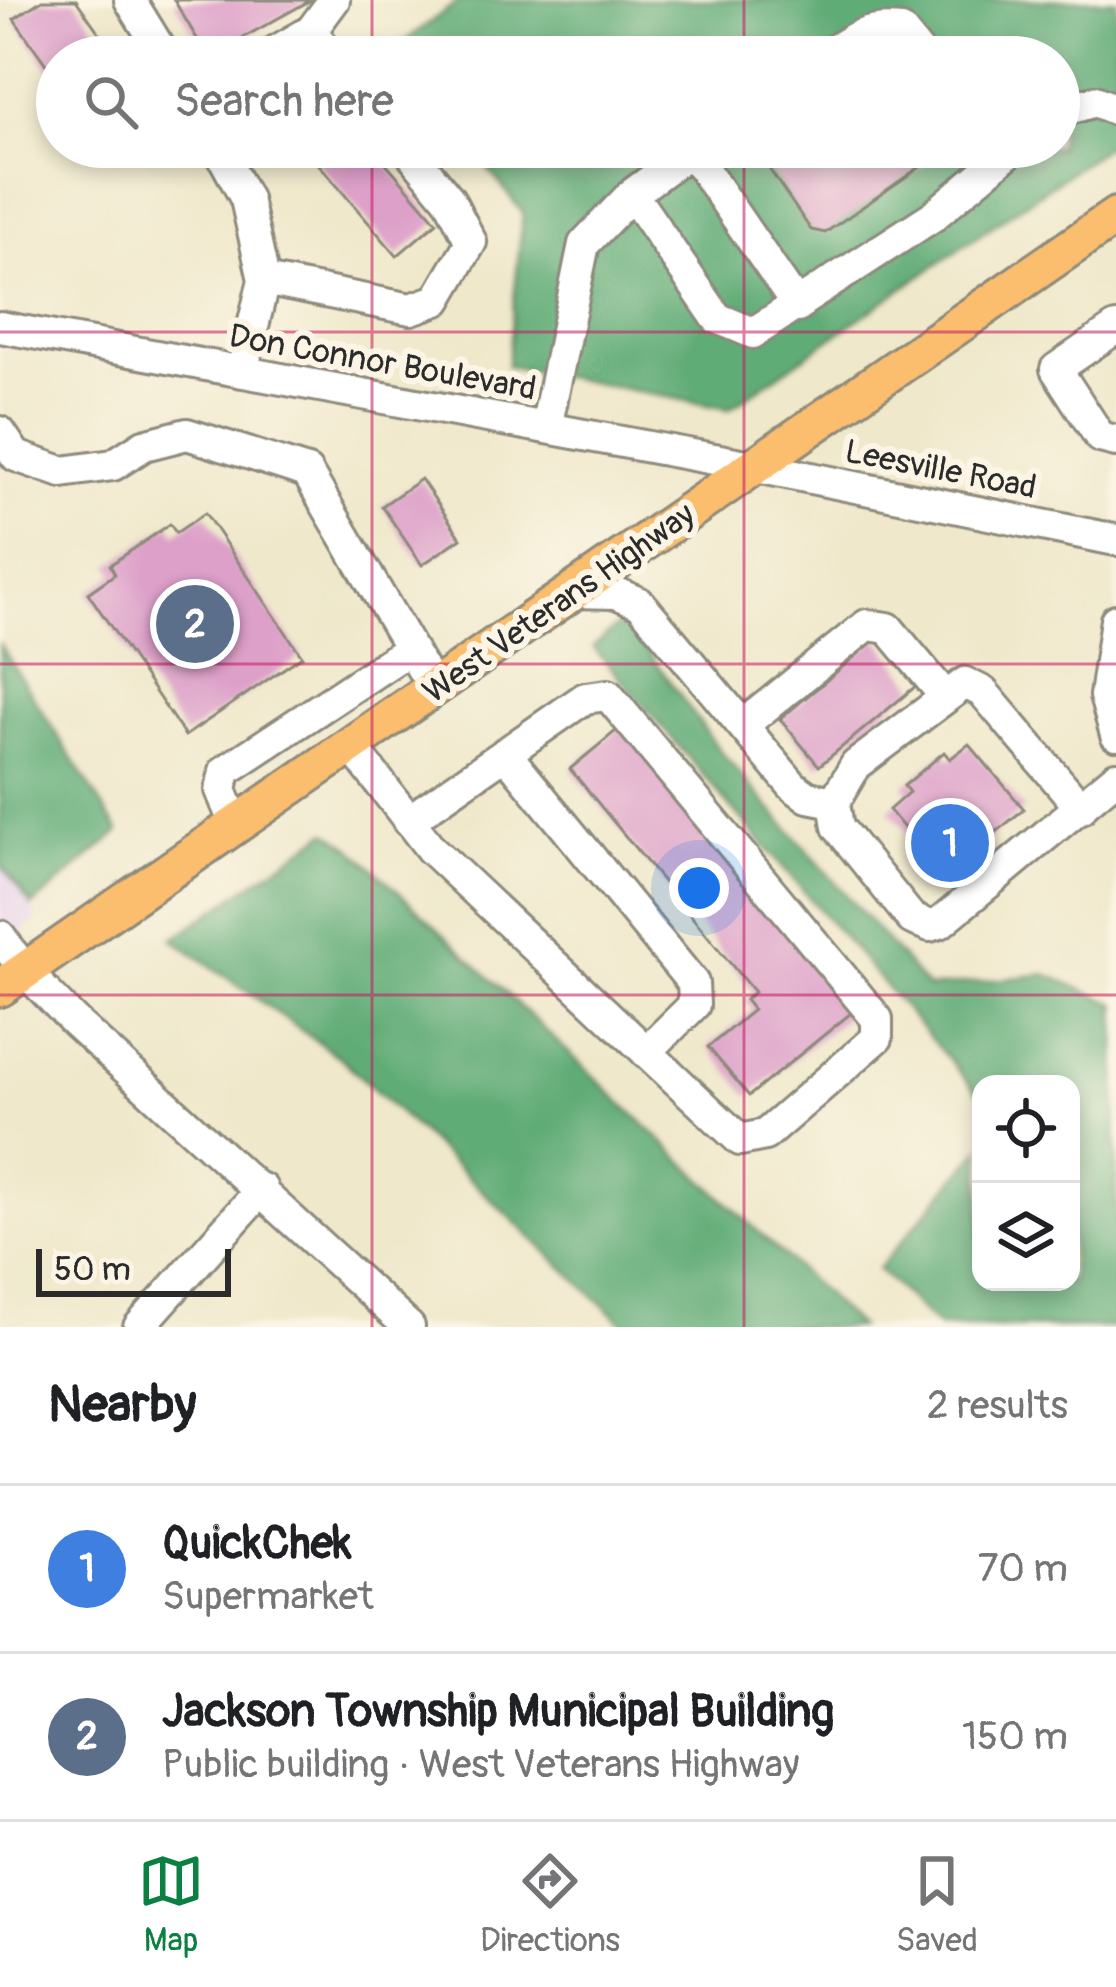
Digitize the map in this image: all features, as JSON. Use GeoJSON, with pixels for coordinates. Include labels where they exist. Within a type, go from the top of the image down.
{"type":"FeatureCollection","features":[{"type":"Feature","properties":{"kind":"main road","name":"West Veterans Highway"},"geometry":{"type":"LineString","coordinates":[[12,979],[353,748],[1116,216]]}},
{"type":"Feature","properties":{"kind":"street"},"geometry":{"type":"LineString","coordinates":[[130,0],[152,36]]}},
{"type":"Feature","properties":{"kind":"street"},"geometry":{"type":"LineString","coordinates":[[302,36],[334,0]]}},
{"type":"Feature","properties":{"kind":"street"},"geometry":{"type":"LineString","coordinates":[[855,36],[881,28],[905,36]]}},
{"type":"Feature","properties":{"kind":"street"},"geometry":{"type":"LineString","coordinates":[[310,31],[314,36]]}},
{"type":"Feature","properties":{"kind":"street"},"geometry":{"type":"LineString","coordinates":[[1080,106],[1095,101],[1116,110]]}},
{"type":"Feature","properties":{"kind":"street"},"geometry":{"type":"LineString","coordinates":[[229,168],[246,199],[264,280],[242,371]]}},
{"type":"Feature","properties":{"kind":"street"},"geometry":{"type":"LineString","coordinates":[[264,280],[411,309],[437,301],[471,242],[449,199],[423,168]]}},
{"type":"Feature","properties":{"kind":"street"},"geometry":{"type":"LineString","coordinates":[[546,428],[579,253],[594,230],[667,168]]}},
{"type":"Feature","properties":{"kind":"street"},"geometry":{"type":"LineString","coordinates":[[706,168],[798,307]]}},
{"type":"Feature","properties":{"kind":"street"},"geometry":{"type":"LineString","coordinates":[[632,194],[729,327],[753,333],[933,215],[981,168]]}},
{"type":"Feature","properties":{"kind":"street","name":"Don Connor Boulevard"},"geometry":{"type":"LineString","coordinates":[[0,327],[752,466]]}},
{"type":"Feature","properties":{"kind":"street"},"geometry":{"type":"LineString","coordinates":[[1116,328],[1056,368],[1100,437],[1116,440]]}},
{"type":"Feature","properties":{"kind":"street"},"geometry":{"type":"LineString","coordinates":[[0,432],[16,456],[62,472],[113,465],[144,445],[187,434],[308,472],[434,689]]}},
{"type":"Feature","properties":{"kind":"street","name":"Leesville Road"},"geometry":{"type":"LineString","coordinates":[[752,466],[1116,540]]}},
{"type":"Feature","properties":{"kind":"street"},"geometry":{"type":"LineString","coordinates":[[572,592],[616,593],[640,603],[793,786],[808,797],[834,802]]}},
{"type":"Feature","properties":{"kind":"street"},"geometry":{"type":"LineString","coordinates":[[1116,620],[1105,696],[1116,735]]}},
{"type":"Feature","properties":{"kind":"street"},"geometry":{"type":"LineString","coordinates":[[743,725],[868,625],[888,628],[944,695]]}},
{"type":"Feature","properties":{"kind":"street"},"geometry":{"type":"LineString","coordinates":[[236,827],[221,790],[225,771],[410,649]]}},
{"type":"Feature","properties":{"kind":"street"},"geometry":{"type":"LineString","coordinates":[[1081,808],[983,692],[965,683],[856,765],[834,802],[838,827],[912,919],[930,926],[1081,808],[1116,777]]}},
{"type":"Feature","properties":{"kind":"street"},"geometry":{"type":"LineString","coordinates":[[353,748],[408,821],[740,1140],[750,1142],[765,1135],[872,1046],[879,1028],[877,1019],[619,704],[597,692],[408,821]]}},
{"type":"Feature","properties":{"kind":"street"},"geometry":{"type":"LineString","coordinates":[[505,753],[693,983],[694,1005],[646,1052]]}},
{"type":"Feature","properties":{"kind":"street"},"geometry":{"type":"LineString","coordinates":[[0,936],[12,979],[262,1190],[409,1327]]}},
{"type":"Feature","properties":{"kind":"street"},"geometry":{"type":"LineString","coordinates":[[139,1327],[262,1190]]}},
{"type":"Feature","properties":{"kind":"shaded area"},"geometry":{"type":"Polygon","coordinates":[[[0,863],[32,906],[36,921],[0,947],[0,863]]]}},
{"type":"Feature","properties":{"kind":"green space"},"geometry":{"type":"Polygon","coordinates":[[[460,0],[1116,0],[1116,140],[1080,165],[1080,36],[412,36],[460,0]]]}},
{"type":"Feature","properties":{"kind":"green space"},"geometry":{"type":"Polygon","coordinates":[[[488,168],[1076,168],[729,409],[507,366],[523,213],[488,168]]]}},
{"type":"Feature","properties":{"kind":"green space"},"geometry":{"type":"Polygon","coordinates":[[[625,620],[720,751],[928,988],[1046,974],[1116,1004],[1116,1327],[938,1327],[878,1269],[972,1159],[972,1291],[1080,1291],[1080,1075],[972,1075],[972,1087],[593,647],[625,620]]]}},
{"type":"Feature","properties":{"kind":"green space"},"geometry":{"type":"Polygon","coordinates":[[[0,645],[119,832],[32,906],[0,864],[0,645]]]}},
{"type":"Feature","properties":{"kind":"green space"},"geometry":{"type":"Polygon","coordinates":[[[328,831],[351,847],[859,1327],[627,1327],[342,1059],[173,939],[328,831]]]}},
{"type":"Feature","properties":{"kind":"building"},"geometry":{"type":"Polygon","coordinates":[[[42,0],[76,0],[101,36],[36,36],[36,50],[14,19],[42,0]]]}},
{"type":"Feature","properties":{"kind":"building"},"geometry":{"type":"Polygon","coordinates":[[[174,0],[311,0],[246,36],[195,36],[174,0]]]}},
{"type":"Feature","properties":{"kind":"building"},"geometry":{"type":"Polygon","coordinates":[[[322,168],[390,168],[437,222],[397,256],[322,168]]]}},
{"type":"Feature","properties":{"kind":"building"},"geometry":{"type":"Polygon","coordinates":[[[768,168],[919,168],[825,233],[811,230],[768,168]]]}},
{"type":"Feature","properties":{"kind":"building"},"geometry":{"type":"Polygon","coordinates":[[[421,479],[461,538],[422,565],[382,506],[421,479]]]}},
{"type":"Feature","properties":{"kind":"building"},"geometry":{"type":"Polygon","coordinates":[[[205,513],[302,656],[185,736],[88,593],[115,574],[110,565],[170,524],[176,533],[205,513]]]}},
{"type":"Feature","properties":{"kind":"building"},"geometry":{"type":"Polygon","coordinates":[[[877,638],[916,686],[819,766],[780,719],[877,638]]]}},
{"type":"Feature","properties":{"kind":"building"},"geometry":{"type":"Polygon","coordinates":[[[623,725],[856,1009],[749,1096],[708,1047],[753,1010],[745,1000],[754,992],[570,769],[623,725]]]}},
{"type":"Feature","properties":{"kind":"building"},"geometry":{"type":"Polygon","coordinates":[[[969,744],[1024,809],[944,876],[889,810],[909,792],[904,786],[944,752],[950,759],[969,744]]]}},
{"type":"Feature","properties":{"kind":"place","name":"Jackson Township Municipal Building"},"geometry":{"type":"Point","coordinates":[195,624]}},
{"type":"Feature","properties":{"kind":"place","name":"QuickChek"},"geometry":{"type":"Point","coordinates":[950,843]}}]}
